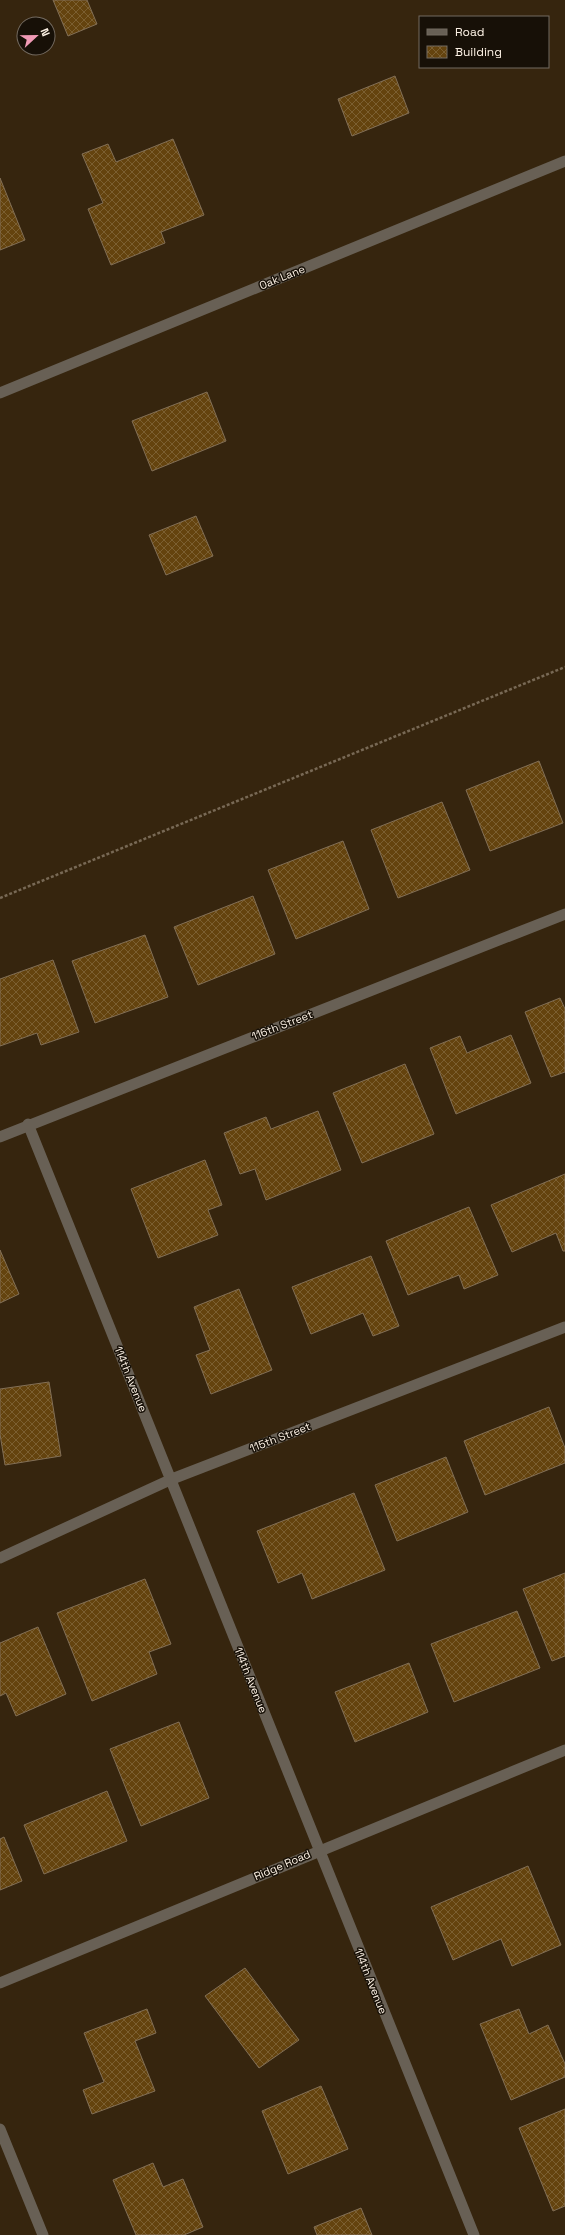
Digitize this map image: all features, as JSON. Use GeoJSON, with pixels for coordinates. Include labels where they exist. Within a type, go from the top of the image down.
{"type":"FeatureCollection","features":[{"type":"Feature","properties":{"kind":"street","name":"Oak Lane"},"geometry":{"type":"LineString","coordinates":[[0,393],[565,161]]}},
{"type":"Feature","properties":{"kind":"street","name":"116th Street"},"geometry":{"type":"LineString","coordinates":[[0,1137],[28,1124],[565,914]]}},
{"type":"Feature","properties":{"kind":"street","name":"114th Avenue"},"geometry":{"type":"LineString","coordinates":[[28,1124],[172,1480],[318,1850],[474,2235]]}},
{"type":"Feature","properties":{"kind":"street","name":"115th Street"},"geometry":{"type":"LineString","coordinates":[[0,1558],[172,1480],[565,1327]]}},
{"type":"Feature","properties":{"kind":"street","name":"Ridge Road"},"geometry":{"type":"LineString","coordinates":[[0,1983],[318,1850],[565,1750]]}},
{"type":"Feature","properties":{"kind":"street"},"geometry":{"type":"LineString","coordinates":[[0,2129],[43,2235]]}},
{"type":"Feature","properties":{"kind":"path"},"geometry":{"type":"LineString","coordinates":[[0,898],[565,667]]}},
{"type":"Feature","properties":{"kind":"building"},"geometry":{"type":"Polygon","coordinates":[[[53,0],[87,0],[97,24],[68,36],[53,0]]]}},
{"type":"Feature","properties":{"kind":"building"},"geometry":{"type":"Polygon","coordinates":[[[395,76],[409,113],[352,136],[338,99],[395,76]]]}},
{"type":"Feature","properties":{"kind":"building"},"geometry":{"type":"Polygon","coordinates":[[[173,139],[204,215],[161,232],[165,243],[111,265],[88,209],[103,203],[82,154],[108,144],[116,162],[173,139]]]}},
{"type":"Feature","properties":{"kind":"building"},"geometry":{"type":"Polygon","coordinates":[[[0,178],[25,240],[0,250],[0,178]]]}},
{"type":"Feature","properties":{"kind":"building"},"geometry":{"type":"Polygon","coordinates":[[[207,392],[226,441],[152,471],[132,421],[207,392]]]}},
{"type":"Feature","properties":{"kind":"building"},"geometry":{"type":"Polygon","coordinates":[[[196,516],[213,556],[166,575],[149,535],[196,516]]]}},
{"type":"Feature","properties":{"kind":"building"},"geometry":{"type":"Polygon","coordinates":[[[539,761],[563,823],[490,851],[466,790],[539,761]]]}},
{"type":"Feature","properties":{"kind":"building"},"geometry":{"type":"Polygon","coordinates":[[[442,802],[470,870],[398,898],[371,830],[442,802]]]}},
{"type":"Feature","properties":{"kind":"building"},"geometry":{"type":"Polygon","coordinates":[[[343,841],[369,909],[296,939],[268,870],[343,841]]]}},
{"type":"Feature","properties":{"kind":"building"},"geometry":{"type":"Polygon","coordinates":[[[253,896],[275,954],[198,985],[174,927],[253,896]]]}},
{"type":"Feature","properties":{"kind":"building"},"geometry":{"type":"Polygon","coordinates":[[[145,935],[168,997],[95,1023],[72,961],[145,935]]]}},
{"type":"Feature","properties":{"kind":"building"},"geometry":{"type":"Polygon","coordinates":[[[53,960],[79,1032],[41,1045],[37,1033],[0,1046],[0,979],[53,960]]]}},
{"type":"Feature","properties":{"kind":"building"},"geometry":{"type":"Polygon","coordinates":[[[560,998],[565,1009],[565,1072],[551,1077],[525,1012],[560,998]]]}},
{"type":"Feature","properties":{"kind":"building"},"geometry":{"type":"Polygon","coordinates":[[[511,1035],[531,1083],[456,1114],[430,1048],[460,1036],[467,1053],[511,1035]]]}},
{"type":"Feature","properties":{"kind":"building"},"geometry":{"type":"Polygon","coordinates":[[[405,1064],[434,1134],[362,1163],[333,1093],[405,1064]]]}},
{"type":"Feature","properties":{"kind":"building"},"geometry":{"type":"Polygon","coordinates":[[[318,1111],[341,1170],[266,1200],[255,1169],[240,1174],[224,1133],[266,1117],[271,1129],[318,1111]]]}},
{"type":"Feature","properties":{"kind":"building"},"geometry":{"type":"Polygon","coordinates":[[[205,1160],[222,1205],[208,1210],[218,1235],[158,1258],[131,1189],[205,1160]]]}},
{"type":"Feature","properties":{"kind":"building"},"geometry":{"type":"Polygon","coordinates":[[[565,1174],[565,1251],[563,1251],[556,1233],[512,1252],[491,1205],[565,1174]]]}},
{"type":"Feature","properties":{"kind":"building"},"geometry":{"type":"Polygon","coordinates":[[[469,1207],[498,1275],[464,1289],[459,1275],[408,1295],[386,1241],[469,1207]]]}},
{"type":"Feature","properties":{"kind":"building"},"geometry":{"type":"Polygon","coordinates":[[[0,1250],[19,1294],[0,1303],[0,1250]]]}},
{"type":"Feature","properties":{"kind":"building"},"geometry":{"type":"Polygon","coordinates":[[[371,1256],[399,1326],[373,1336],[363,1313],[311,1334],[292,1287],[371,1256]]]}},
{"type":"Feature","properties":{"kind":"building"},"geometry":{"type":"Polygon","coordinates":[[[239,1289],[272,1370],[211,1394],[196,1355],[210,1350],[194,1307],[239,1289]]]}},
{"type":"Feature","properties":{"kind":"building"},"geometry":{"type":"Polygon","coordinates":[[[49,1382],[61,1456],[5,1465],[0,1434],[0,1389],[49,1382]]]}},
{"type":"Feature","properties":{"kind":"building"},"geometry":{"type":"Polygon","coordinates":[[[549,1407],[565,1448],[565,1463],[485,1495],[464,1441],[549,1407]]]}},
{"type":"Feature","properties":{"kind":"building"},"geometry":{"type":"Polygon","coordinates":[[[446,1457],[468,1512],[397,1541],[375,1485],[446,1457]]]}},
{"type":"Feature","properties":{"kind":"building"},"geometry":{"type":"Polygon","coordinates":[[[354,1493],[385,1570],[312,1599],[302,1573],[278,1583],[257,1531],[354,1493]]]}},
{"type":"Feature","properties":{"kind":"building"},"geometry":{"type":"Polygon","coordinates":[[[565,1573],[565,1656],[552,1661],[523,1589],[565,1573]]]}},
{"type":"Feature","properties":{"kind":"building"},"geometry":{"type":"Polygon","coordinates":[[[145,1579],[171,1644],[149,1652],[157,1674],[92,1701],[57,1613],[145,1579]]]}},
{"type":"Feature","properties":{"kind":"building"},"geometry":{"type":"Polygon","coordinates":[[[517,1611],[540,1668],[454,1702],[431,1644],[517,1611]]]}},
{"type":"Feature","properties":{"kind":"building"},"geometry":{"type":"Polygon","coordinates":[[[38,1627],[66,1694],[16,1716],[6,1693],[0,1696],[0,1643],[38,1627]]]}},
{"type":"Feature","properties":{"kind":"building"},"geometry":{"type":"Polygon","coordinates":[[[409,1663],[428,1712],[355,1742],[335,1692],[409,1663]]]}},
{"type":"Feature","properties":{"kind":"building"},"geometry":{"type":"Polygon","coordinates":[[[179,1722],[209,1798],[141,1826],[110,1749],[179,1722]]]}},
{"type":"Feature","properties":{"kind":"building"},"geometry":{"type":"Polygon","coordinates":[[[107,1791],[127,1841],[44,1874],[24,1825],[107,1791]]]}},
{"type":"Feature","properties":{"kind":"building"},"geometry":{"type":"Polygon","coordinates":[[[4,1837],[22,1881],[0,1890],[0,1839],[4,1837]]]}},
{"type":"Feature","properties":{"kind":"building"},"geometry":{"type":"Polygon","coordinates":[[[528,1866],[561,1945],[512,1966],[501,1939],[453,1960],[431,1907],[528,1866]]]}},
{"type":"Feature","properties":{"kind":"building"},"geometry":{"type":"Polygon","coordinates":[[[245,1968],[299,2040],[259,2068],[205,1996],[245,1968]]]}},
{"type":"Feature","properties":{"kind":"building"},"geometry":{"type":"Polygon","coordinates":[[[147,2009],[156,2033],[135,2041],[155,2091],[92,2114],[83,2090],[104,2082],[84,2033],[147,2009]]]}},
{"type":"Feature","properties":{"kind":"building"},"geometry":{"type":"Polygon","coordinates":[[[519,2009],[529,2034],[548,2025],[565,2064],[565,2077],[511,2100],[480,2024],[519,2009]]]}},
{"type":"Feature","properties":{"kind":"building"},"geometry":{"type":"Polygon","coordinates":[[[321,2086],[348,2149],[288,2174],[262,2111],[321,2086]]]}},
{"type":"Feature","properties":{"kind":"building"},"geometry":{"type":"Polygon","coordinates":[[[565,2109],[565,2206],[553,2211],[519,2128],[565,2109]]]}},
{"type":"Feature","properties":{"kind":"building"},"geometry":{"type":"Polygon","coordinates":[[[153,2163],[163,2187],[183,2179],[203,2227],[184,2235],[136,2235],[113,2180],[153,2163]]]}},
{"type":"Feature","properties":{"kind":"building"},"geometry":{"type":"Polygon","coordinates":[[[361,2208],[372,2235],[317,2235],[314,2227],[361,2208]]]}}]}
